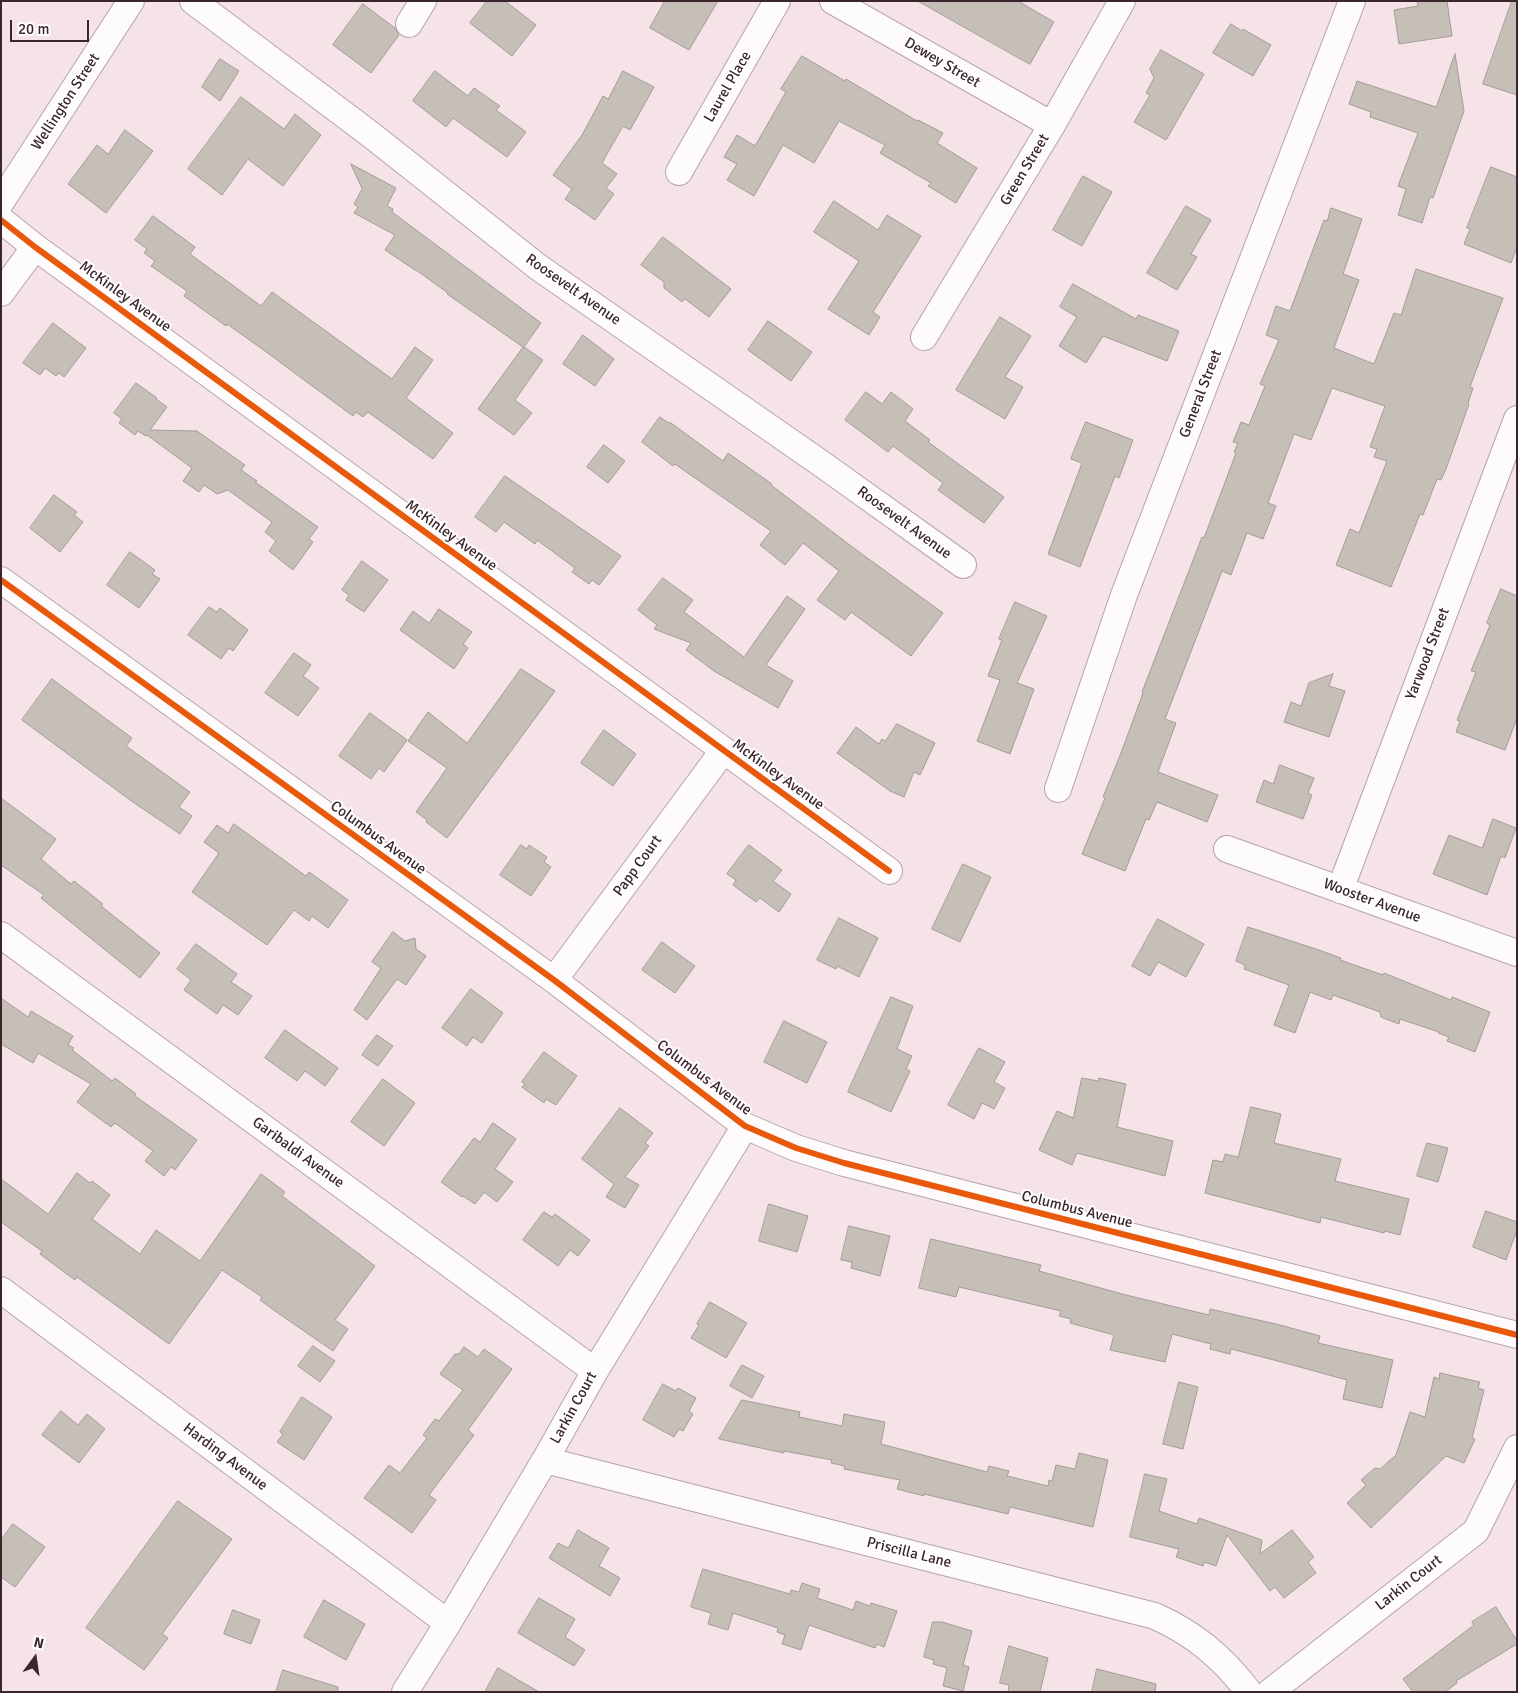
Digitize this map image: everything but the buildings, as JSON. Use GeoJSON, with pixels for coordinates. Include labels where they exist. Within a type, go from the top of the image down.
{"type":"FeatureCollection","features":[{"type":"Feature","properties":{"kind":"street","name":"Wellington Street"},"geometry":{"type":"LineString","coordinates":[[1,202],[131,1]]}},
{"type":"Feature","properties":{"kind":"street","name":"Roosevelt Avenue"},"geometry":{"type":"LineString","coordinates":[[193,1],[370,134],[538,267],[811,456],[963,565]]}},
{"type":"Feature","properties":{"kind":"street"},"geometry":{"type":"LineString","coordinates":[[409,24],[422,1]]}},
{"type":"Feature","properties":{"kind":"street","name":"Laurel Place"},"geometry":{"type":"LineString","coordinates":[[679,172],[777,1]]}},
{"type":"Feature","properties":{"kind":"street","name":"Dewey Street"},"geometry":{"type":"LineString","coordinates":[[833,1],[1052,125]]}},
{"type":"Feature","properties":{"kind":"street","name":"Green Street"},"geometry":{"type":"LineString","coordinates":[[924,337],[1052,125],[1122,1]]}},
{"type":"Feature","properties":{"kind":"street","name":"General Street"},"geometry":{"type":"LineString","coordinates":[[1058,789],[1124,596],[1352,1]]}},
{"type":"Feature","properties":{"kind":"street","name":"McKinley Avenue"},"geometry":{"type":"LineString","coordinates":[[1,220],[35,247],[889,871]]}},
{"type":"Feature","properties":{"kind":"street"},"geometry":{"type":"LineString","coordinates":[[1,293],[35,247]]}},
{"type":"Feature","properties":{"kind":"street","name":"Yarwood Street"},"geometry":{"type":"LineString","coordinates":[[1340,890],[1517,419]]}},
{"type":"Feature","properties":{"kind":"street","name":"Columbus Avenue"},"geometry":{"type":"LineString","coordinates":[[1,580],[554,980],[745,1126],[796,1148],[844,1163],[1517,1335]]}},
{"type":"Feature","properties":{"kind":"street","name":"Papp Court"},"geometry":{"type":"LineString","coordinates":[[554,980],[723,751]]}},
{"type":"Feature","properties":{"kind":"street","name":"Wooster Avenue"},"geometry":{"type":"LineString","coordinates":[[1227,849],[1517,953]]}},
{"type":"Feature","properties":{"kind":"street","name":"Garibaldi Avenue"},"geometry":{"type":"LineString","coordinates":[[1,935],[595,1371]]}},
{"type":"Feature","properties":{"kind":"street","name":"Larkin Court"},"geometry":{"type":"LineString","coordinates":[[405,1692],[448,1624],[595,1371],[745,1126]]}},
{"type":"Feature","properties":{"kind":"street","name":"Harding Avenue"},"geometry":{"type":"LineString","coordinates":[[1,1290],[448,1624]]}},
{"type":"Feature","properties":{"kind":"street","name":"Larkin Court"},"geometry":{"type":"LineString","coordinates":[[1270,1692],[1476,1531],[1517,1448]]}},
{"type":"Feature","properties":{"kind":"street","name":"Priscilla Lane"},"geometry":{"type":"LineString","coordinates":[[545,1460],[1155,1616],[1171,1623],[1198,1640],[1225,1663],[1249,1692]]}},
{"type":"Feature","properties":{"kind":"cycle path"},"geometry":{"type":"LineString","coordinates":[[1,220],[35,247],[889,871]]}},
{"type":"Feature","properties":{"kind":"cycle path"},"geometry":{"type":"LineString","coordinates":[[1,580],[554,980],[745,1126],[796,1148],[844,1163],[1517,1335]]}}]}
